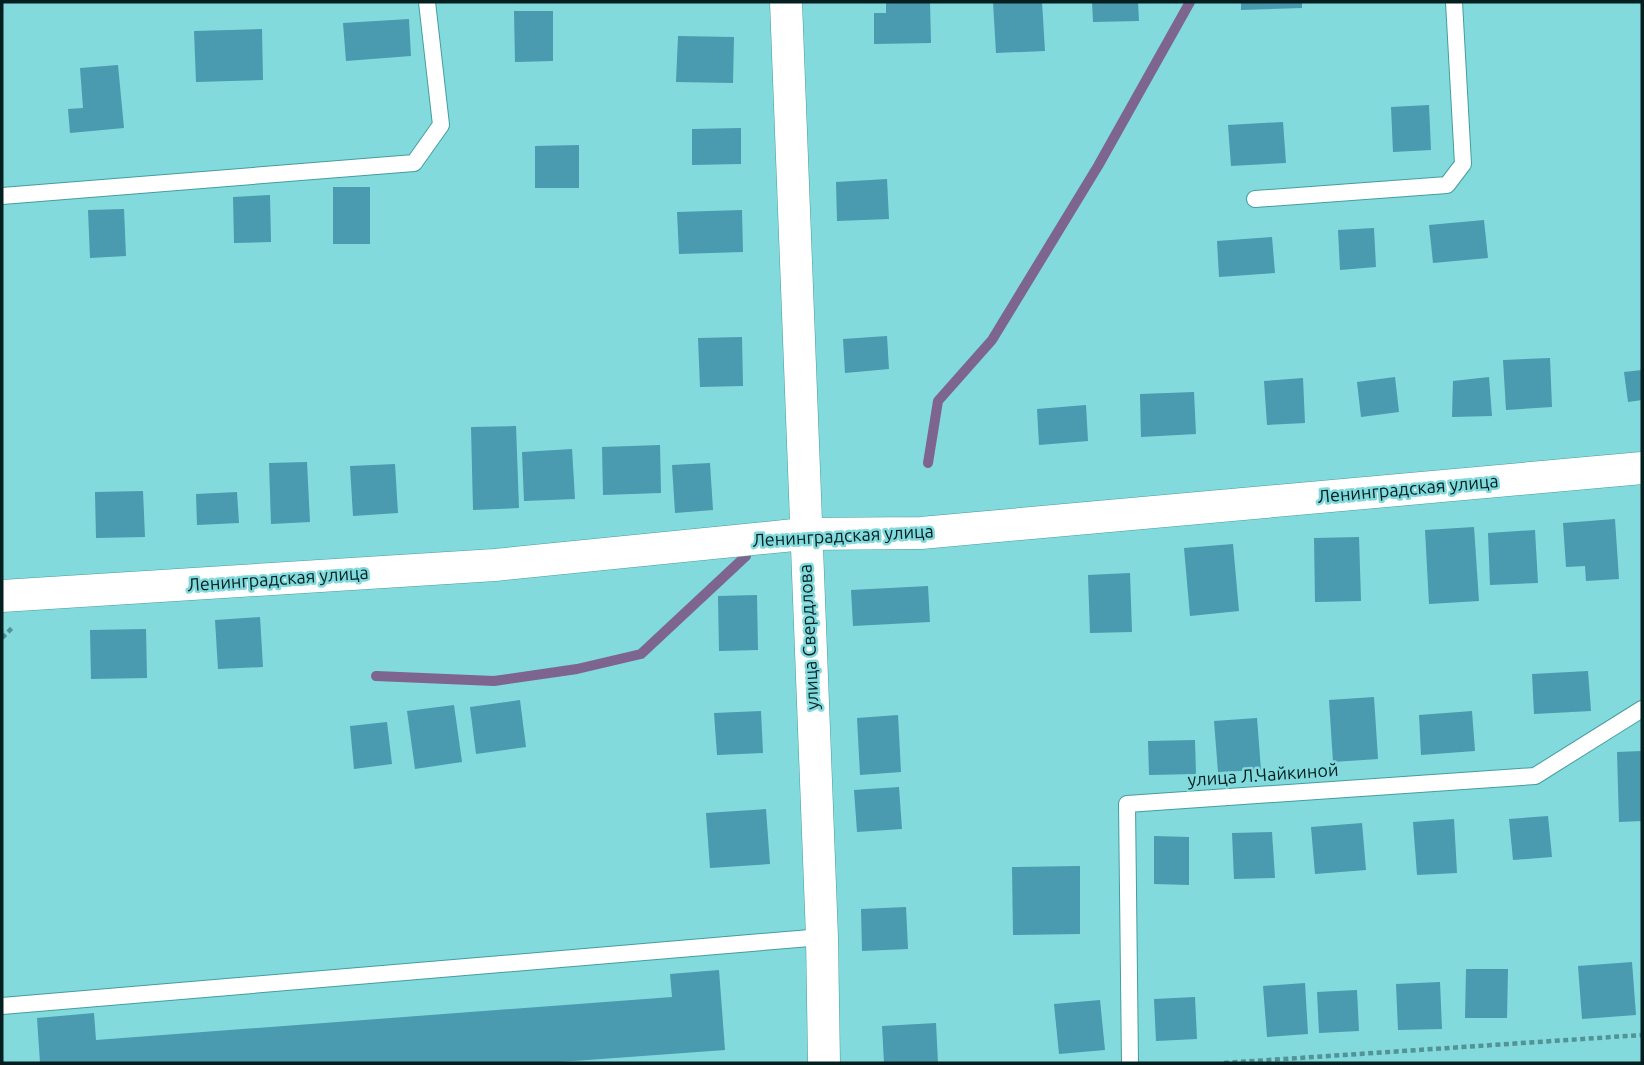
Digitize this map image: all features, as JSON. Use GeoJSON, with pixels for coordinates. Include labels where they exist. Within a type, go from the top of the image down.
{"type":"FeatureCollection","features":[{"type":"Feature","properties":{"kind":"street","name":"улица Свердлова"},"geometry":{"type":"LineString","coordinates":[[786,2],[804,534],[822,937],[824,1063]]}},
{"type":"Feature","properties":{"kind":"street","name":"Ленинградская улица"},"geometry":{"type":"LineString","coordinates":[[2,596],[495,565],[804,534],[921,533],[1642,468]]}},
{"type":"Feature","properties":{"kind":"lane"},"geometry":{"type":"LineString","coordinates":[[2,196],[414,163],[441,125],[427,2]]}},
{"type":"Feature","properties":{"kind":"lane"},"geometry":{"type":"LineString","coordinates":[[1255,199],[1447,185],[1463,164],[1454,2]]}},
{"type":"Feature","properties":{"kind":"lane","name":"улица Л.Чайкиной"},"geometry":{"type":"LineString","coordinates":[[1130,1063],[1127,804],[1535,776],[1642,709]]}},
{"type":"Feature","properties":{"kind":"lane"},"geometry":{"type":"LineString","coordinates":[[2,1006],[822,937]]}},
{"type":"Feature","properties":{"kind":"path"},"geometry":{"type":"LineString","coordinates":[[1224,1063],[1642,1035]]}},
{"type":"Feature","properties":{"kind":"building"},"geometry":{"type":"Polygon","coordinates":[[[886,2],[930,2],[931,43],[874,44],[874,13],[886,13],[886,2]]]}},
{"type":"Feature","properties":{"kind":"building"},"geometry":{"type":"Polygon","coordinates":[[[993,2],[1042,2],[1045,51],[996,53],[993,2]]]}},
{"type":"Feature","properties":{"kind":"building"},"geometry":{"type":"Polygon","coordinates":[[[1092,2],[1138,2],[1139,21],[1093,22],[1092,2]]]}},
{"type":"Feature","properties":{"kind":"building"},"geometry":{"type":"Polygon","coordinates":[[[1241,2],[1302,2],[1302,8],[1241,10],[1241,2]]]}},
{"type":"Feature","properties":{"kind":"building"},"geometry":{"type":"Polygon","coordinates":[[[514,11],[553,11],[553,61],[515,62],[514,11]]]}},
{"type":"Feature","properties":{"kind":"building"},"geometry":{"type":"Polygon","coordinates":[[[409,19],[411,56],[346,61],[343,23],[409,19]]]}},
{"type":"Feature","properties":{"kind":"building"},"geometry":{"type":"Polygon","coordinates":[[[262,29],[263,80],[196,82],[194,31],[262,29]]]}},
{"type":"Feature","properties":{"kind":"building"},"geometry":{"type":"Polygon","coordinates":[[[678,36],[734,37],[733,83],[676,82],[678,36]]]}},
{"type":"Feature","properties":{"kind":"building"},"geometry":{"type":"Polygon","coordinates":[[[118,65],[124,128],[70,133],[68,109],[83,108],[80,68],[118,65]]]}},
{"type":"Feature","properties":{"kind":"building"},"geometry":{"type":"Polygon","coordinates":[[[1429,105],[1431,150],[1393,152],[1391,107],[1429,105]]]}},
{"type":"Feature","properties":{"kind":"building"},"geometry":{"type":"Polygon","coordinates":[[[1283,122],[1286,163],[1231,166],[1228,125],[1283,122]]]}},
{"type":"Feature","properties":{"kind":"building"},"geometry":{"type":"Polygon","coordinates":[[[741,128],[741,164],[692,165],[692,129],[741,128]]]}},
{"type":"Feature","properties":{"kind":"building"},"geometry":{"type":"Polygon","coordinates":[[[579,145],[579,188],[535,188],[535,146],[579,145]]]}},
{"type":"Feature","properties":{"kind":"building"},"geometry":{"type":"Polygon","coordinates":[[[887,179],[889,219],[837,221],[836,182],[887,179]]]}},
{"type":"Feature","properties":{"kind":"building"},"geometry":{"type":"Polygon","coordinates":[[[333,187],[370,187],[370,244],[333,244],[333,187]]]}},
{"type":"Feature","properties":{"kind":"building"},"geometry":{"type":"Polygon","coordinates":[[[270,195],[271,242],[234,243],[233,197],[270,195]]]}},
{"type":"Feature","properties":{"kind":"building"},"geometry":{"type":"Polygon","coordinates":[[[124,209],[126,256],[90,258],[88,210],[124,209]]]}},
{"type":"Feature","properties":{"kind":"building"},"geometry":{"type":"Polygon","coordinates":[[[742,210],[743,252],[679,254],[677,212],[742,210]]]}},
{"type":"Feature","properties":{"kind":"building"},"geometry":{"type":"Polygon","coordinates":[[[1484,220],[1488,258],[1433,263],[1429,225],[1484,220]]]}},
{"type":"Feature","properties":{"kind":"building"},"geometry":{"type":"Polygon","coordinates":[[[1374,228],[1376,267],[1340,270],[1338,230],[1374,228]]]}},
{"type":"Feature","properties":{"kind":"building"},"geometry":{"type":"Polygon","coordinates":[[[1272,237],[1275,273],[1219,277],[1217,241],[1272,237]]]}},
{"type":"Feature","properties":{"kind":"building"},"geometry":{"type":"Polygon","coordinates":[[[887,336],[889,369],[845,373],[843,339],[887,336]]]}},
{"type":"Feature","properties":{"kind":"building"},"geometry":{"type":"Polygon","coordinates":[[[742,337],[743,386],[700,387],[698,338],[742,337]]]}},
{"type":"Feature","properties":{"kind":"building"},"geometry":{"type":"Polygon","coordinates":[[[1550,358],[1552,407],[1506,410],[1503,360],[1550,358]]]}},
{"type":"Feature","properties":{"kind":"building"},"geometry":{"type":"Polygon","coordinates":[[[1642,370],[1642,400],[1628,402],[1624,372],[1642,370]]]}},
{"type":"Feature","properties":{"kind":"building"},"geometry":{"type":"Polygon","coordinates":[[[1395,377],[1399,412],[1361,417],[1357,382],[1395,377]]]}},
{"type":"Feature","properties":{"kind":"building"},"geometry":{"type":"Polygon","coordinates":[[[1489,377],[1492,416],[1452,417],[1453,381],[1489,377]]]}},
{"type":"Feature","properties":{"kind":"building"},"geometry":{"type":"Polygon","coordinates":[[[1303,378],[1305,423],[1267,425],[1264,381],[1303,378]]]}},
{"type":"Feature","properties":{"kind":"building"},"geometry":{"type":"Polygon","coordinates":[[[1194,392],[1196,434],[1141,437],[1140,394],[1194,392]]]}},
{"type":"Feature","properties":{"kind":"building"},"geometry":{"type":"Polygon","coordinates":[[[1086,405],[1088,441],[1039,445],[1037,409],[1086,405]]]}},
{"type":"Feature","properties":{"kind":"building"},"geometry":{"type":"Polygon","coordinates":[[[516,426],[519,508],[473,510],[471,427],[516,426]]]}},
{"type":"Feature","properties":{"kind":"building"},"geometry":{"type":"Polygon","coordinates":[[[660,445],[661,493],[603,495],[602,447],[660,445]]]}},
{"type":"Feature","properties":{"kind":"building"},"geometry":{"type":"Polygon","coordinates":[[[572,449],[575,499],[524,501],[522,452],[572,449]]]}},
{"type":"Feature","properties":{"kind":"building"},"geometry":{"type":"Polygon","coordinates":[[[307,462],[310,522],[271,524],[269,463],[307,462]]]}},
{"type":"Feature","properties":{"kind":"building"},"geometry":{"type":"Polygon","coordinates":[[[710,463],[713,510],[675,513],[672,465],[710,463]]]}},
{"type":"Feature","properties":{"kind":"building"},"geometry":{"type":"Polygon","coordinates":[[[395,464],[398,513],[353,516],[350,466],[395,464]]]}},
{"type":"Feature","properties":{"kind":"building"},"geometry":{"type":"Polygon","coordinates":[[[143,491],[145,537],[96,538],[95,492],[143,491]]]}},
{"type":"Feature","properties":{"kind":"building"},"geometry":{"type":"Polygon","coordinates":[[[237,492],[239,523],[197,525],[196,494],[237,492]]]}},
{"type":"Feature","properties":{"kind":"building"},"geometry":{"type":"Polygon","coordinates":[[[1615,519],[1619,579],[1586,581],[1585,566],[1566,567],[1563,523],[1615,519]]]}},
{"type":"Feature","properties":{"kind":"building"},"geometry":{"type":"Polygon","coordinates":[[[1474,527],[1479,601],[1429,604],[1425,530],[1474,527]]]}},
{"type":"Feature","properties":{"kind":"building"},"geometry":{"type":"Polygon","coordinates":[[[1535,530],[1538,583],[1490,585],[1488,533],[1535,530]]]}},
{"type":"Feature","properties":{"kind":"building"},"geometry":{"type":"Polygon","coordinates":[[[1359,537],[1361,601],[1315,602],[1314,538],[1359,537]]]}},
{"type":"Feature","properties":{"kind":"building"},"geometry":{"type":"Polygon","coordinates":[[[1233,544],[1239,611],[1190,616],[1184,548],[1233,544]]]}},
{"type":"Feature","properties":{"kind":"building"},"geometry":{"type":"Polygon","coordinates":[[[1130,573],[1132,632],[1090,633],[1088,575],[1130,573]]]}},
{"type":"Feature","properties":{"kind":"building"},"geometry":{"type":"Polygon","coordinates":[[[928,586],[930,622],[853,626],[851,590],[928,586]]]}},
{"type":"Feature","properties":{"kind":"building"},"geometry":{"type":"Polygon","coordinates":[[[757,595],[758,650],[719,651],[718,596],[757,595]]]}},
{"type":"Feature","properties":{"kind":"building"},"geometry":{"type":"Polygon","coordinates":[[[260,617],[263,667],[218,669],[215,620],[260,617]]]}},
{"type":"Feature","properties":{"kind":"building"},"geometry":{"type":"Polygon","coordinates":[[[146,629],[147,678],[91,679],[90,630],[146,629]]]}},
{"type":"Feature","properties":{"kind":"building"},"geometry":{"type":"Polygon","coordinates":[[[1588,671],[1591,711],[1534,714],[1532,674],[1588,671]]]}},
{"type":"Feature","properties":{"kind":"building"},"geometry":{"type":"Polygon","coordinates":[[[1374,697],[1378,759],[1333,762],[1329,700],[1374,697]]]}},
{"type":"Feature","properties":{"kind":"building"},"geometry":{"type":"Polygon","coordinates":[[[520,700],[526,747],[476,754],[470,707],[520,700]]]}},
{"type":"Feature","properties":{"kind":"building"},"geometry":{"type":"Polygon","coordinates":[[[454,705],[462,762],[415,769],[407,711],[454,705]]]}},
{"type":"Feature","properties":{"kind":"building"},"geometry":{"type":"Polygon","coordinates":[[[761,711],[763,753],[717,755],[714,713],[761,711]]]}},
{"type":"Feature","properties":{"kind":"building"},"geometry":{"type":"Polygon","coordinates":[[[1472,711],[1475,751],[1421,755],[1419,715],[1472,711]]]}},
{"type":"Feature","properties":{"kind":"building"},"geometry":{"type":"Polygon","coordinates":[[[898,715],[901,772],[860,775],[857,718],[898,715]]]}},
{"type":"Feature","properties":{"kind":"building"},"geometry":{"type":"Polygon","coordinates":[[[1257,718],[1261,770],[1218,772],[1214,721],[1257,718]]]}},
{"type":"Feature","properties":{"kind":"building"},"geometry":{"type":"Polygon","coordinates":[[[387,722],[392,764],[354,769],[350,726],[387,722]]]}},
{"type":"Feature","properties":{"kind":"building"},"geometry":{"type":"Polygon","coordinates":[[[1195,740],[1196,774],[1149,775],[1148,741],[1195,740]]]}},
{"type":"Feature","properties":{"kind":"building"},"geometry":{"type":"Polygon","coordinates":[[[1642,751],[1642,821],[1619,822],[1617,752],[1642,751]]]}},
{"type":"Feature","properties":{"kind":"building"},"geometry":{"type":"Polygon","coordinates":[[[899,787],[902,829],[857,832],[854,790],[899,787]]]}},
{"type":"Feature","properties":{"kind":"building"},"geometry":{"type":"Polygon","coordinates":[[[766,809],[770,864],[710,868],[706,813],[766,809]]]}},
{"type":"Feature","properties":{"kind":"building"},"geometry":{"type":"Polygon","coordinates":[[[1548,816],[1552,857],[1513,860],[1509,819],[1548,816]]]}},
{"type":"Feature","properties":{"kind":"building"},"geometry":{"type":"Polygon","coordinates":[[[1454,819],[1457,873],[1417,875],[1413,822],[1454,819]]]}},
{"type":"Feature","properties":{"kind":"building"},"geometry":{"type":"Polygon","coordinates":[[[1362,823],[1366,870],[1315,874],[1311,827],[1362,823]]]}},
{"type":"Feature","properties":{"kind":"building"},"geometry":{"type":"Polygon","coordinates":[[[1272,832],[1275,878],[1234,879],[1232,833],[1272,832]]]}},
{"type":"Feature","properties":{"kind":"building"},"geometry":{"type":"Polygon","coordinates":[[[1154,836],[1189,837],[1189,885],[1154,884],[1154,836]]]}},
{"type":"Feature","properties":{"kind":"building"},"geometry":{"type":"Polygon","coordinates":[[[1080,866],[1080,934],[1013,935],[1012,867],[1080,866]]]}},
{"type":"Feature","properties":{"kind":"building"},"geometry":{"type":"Polygon","coordinates":[[[906,907],[908,949],[862,951],[861,909],[906,907]]]}},
{"type":"Feature","properties":{"kind":"building"},"geometry":{"type":"Polygon","coordinates":[[[1632,962],[1636,1015],[1582,1019],[1578,966],[1632,962]]]}},
{"type":"Feature","properties":{"kind":"building"},"geometry":{"type":"Polygon","coordinates":[[[1466,969],[1508,969],[1507,1018],[1465,1018],[1466,969]]]}},
{"type":"Feature","properties":{"kind":"building"},"geometry":{"type":"Polygon","coordinates":[[[719,970],[725,1050],[546,1063],[40,1063],[37,1018],[94,1013],[96,1040],[672,997],[670,974],[719,970]]]}},
{"type":"Feature","properties":{"kind":"building"},"geometry":{"type":"Polygon","coordinates":[[[1440,982],[1442,1029],[1398,1030],[1396,984],[1440,982]]]}},
{"type":"Feature","properties":{"kind":"building"},"geometry":{"type":"Polygon","coordinates":[[[1305,983],[1308,1034],[1267,1037],[1263,986],[1305,983]]]}},
{"type":"Feature","properties":{"kind":"building"},"geometry":{"type":"Polygon","coordinates":[[[1357,990],[1359,1031],[1319,1033],[1317,992],[1357,990]]]}},
{"type":"Feature","properties":{"kind":"building"},"geometry":{"type":"Polygon","coordinates":[[[1195,997],[1197,1039],[1156,1041],[1154,999],[1195,997]]]}},
{"type":"Feature","properties":{"kind":"building"},"geometry":{"type":"Polygon","coordinates":[[[1100,1000],[1105,1050],[1059,1054],[1054,1004],[1100,1000]]]}},
{"type":"Feature","properties":{"kind":"building"},"geometry":{"type":"Polygon","coordinates":[[[936,1023],[938,1063],[884,1063],[882,1026],[936,1023]]]}},
{"type":"Feature","properties":{"kind":"waterway"},"geometry":{"type":"LineString","coordinates":[[928,463],[938,401],[992,340],[1098,166],[1190,2]]}},
{"type":"Feature","properties":{"kind":"waterway"},"geometry":{"type":"LineString","coordinates":[[376,676],[494,681],[577,669],[641,654],[746,556]]}}]}
